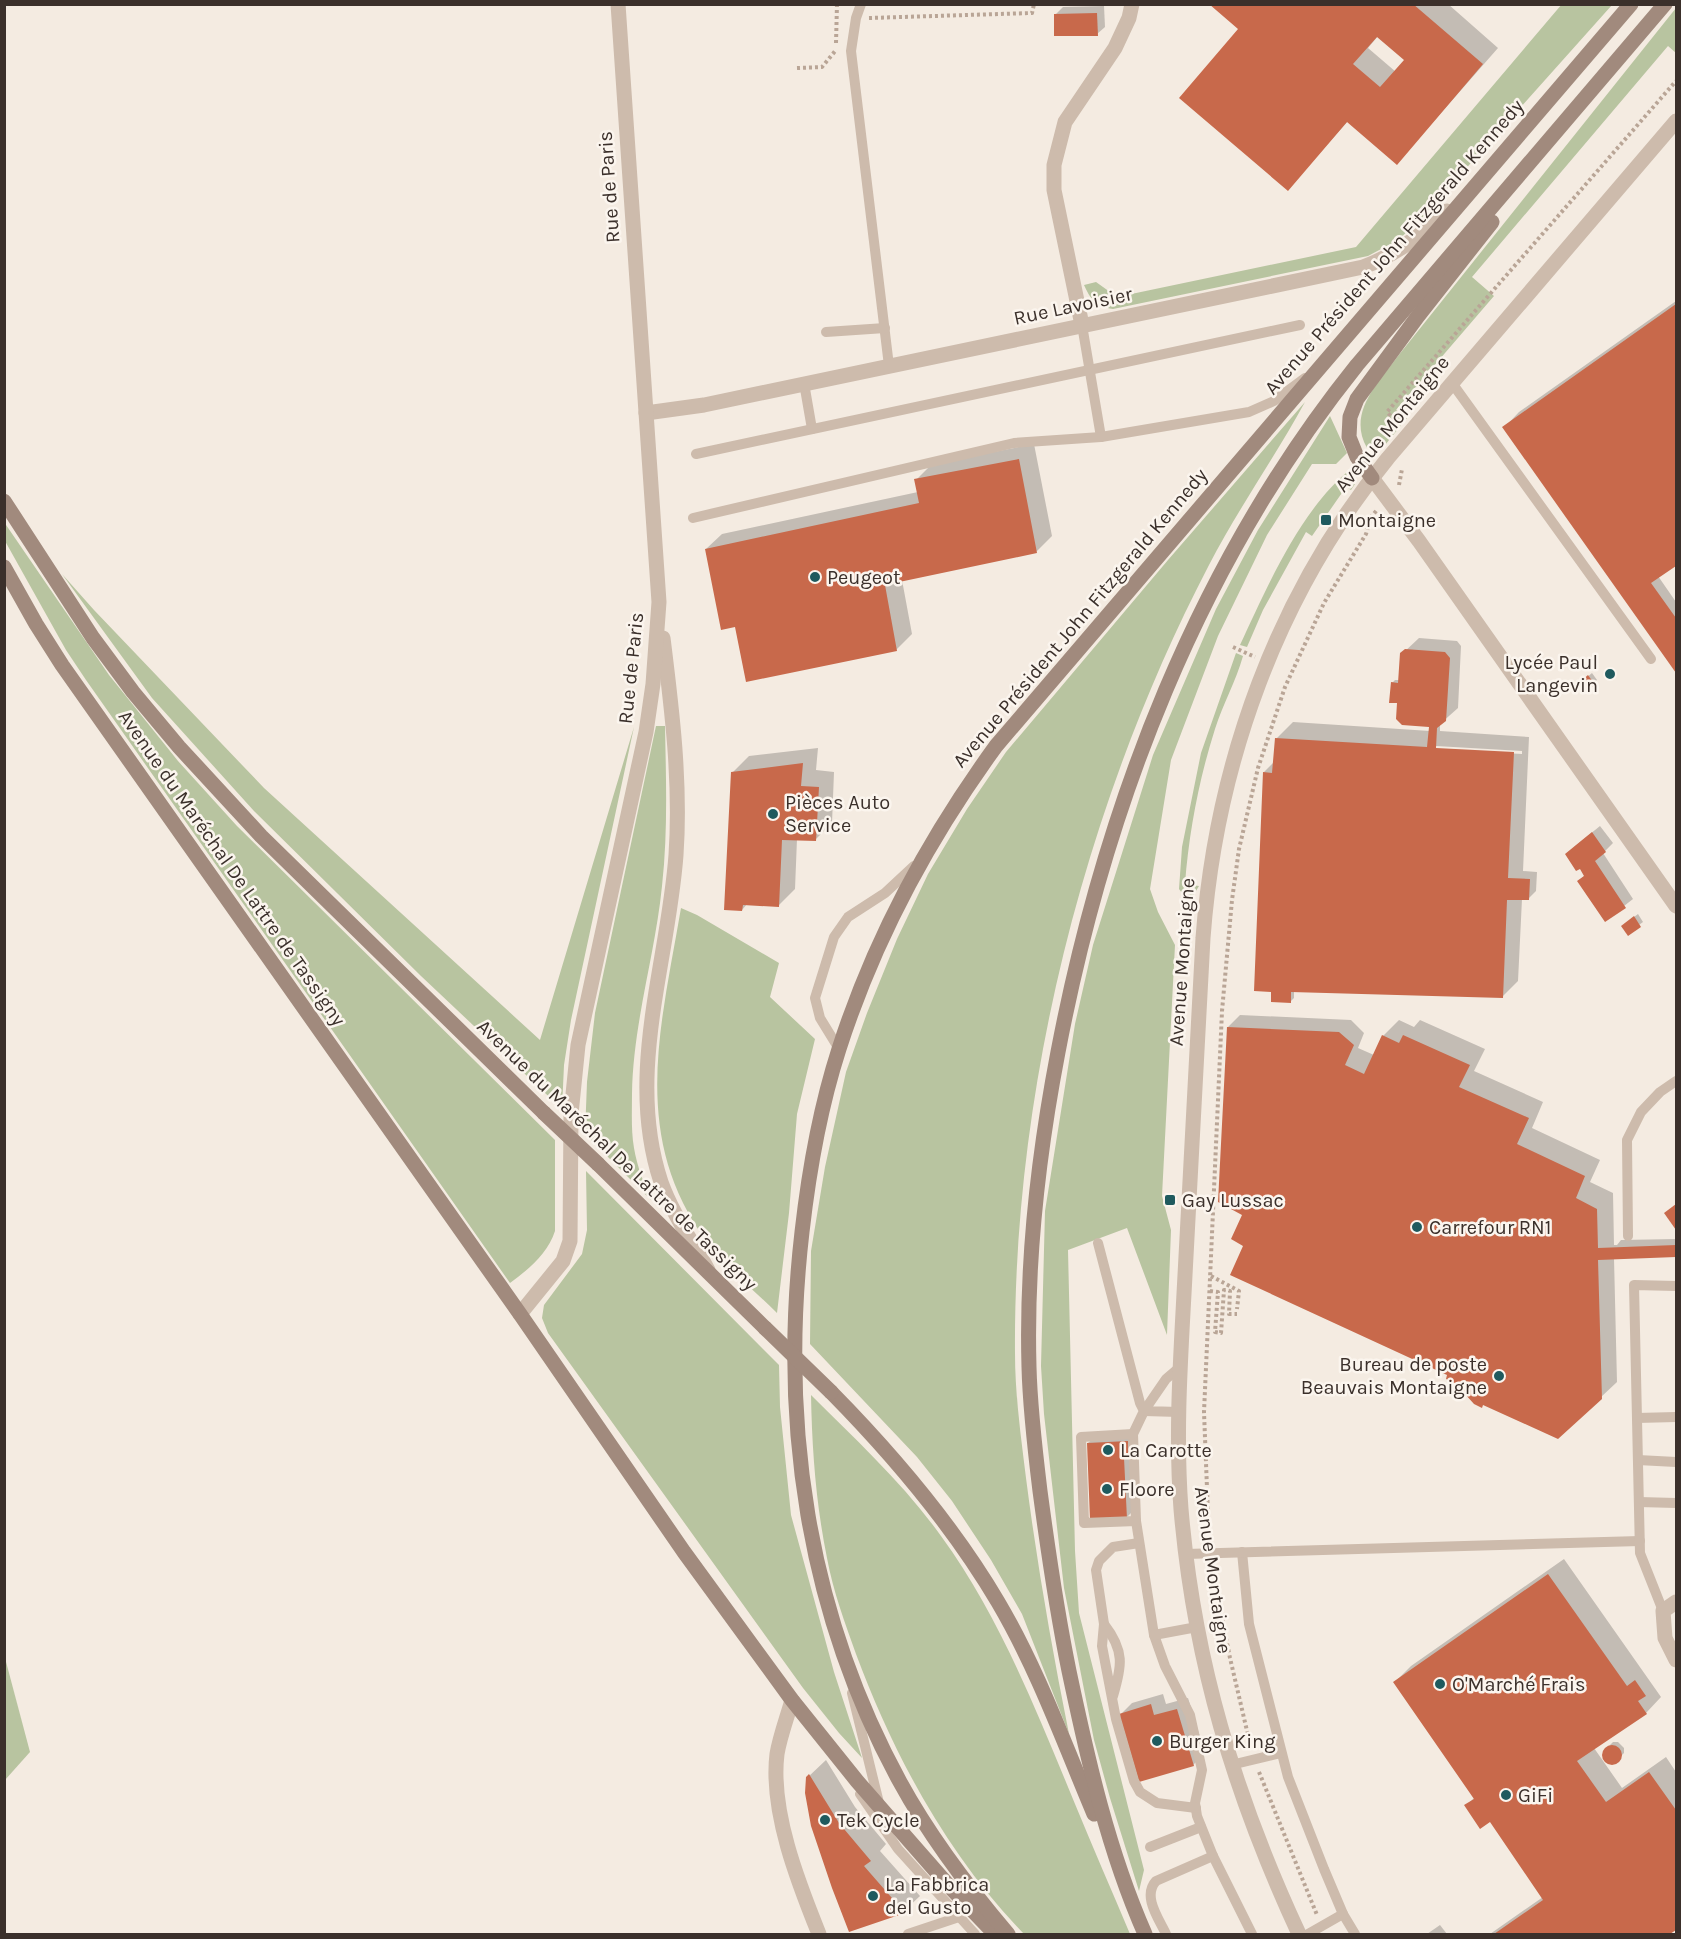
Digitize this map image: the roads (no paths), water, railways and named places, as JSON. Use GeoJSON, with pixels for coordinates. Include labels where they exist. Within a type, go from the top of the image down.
{"type":"FeatureCollection","features":[{"type":"Feature","properties":{"kind":"main road","name":"Avenue Président John Fitzgerald Kennedy"},"geometry":{"type":"LineString","coordinates":[[1008,1935],[945,1854],[909,1796],[866,1711],[827,1603],[810,1534],[800,1457],[795,1385],[798,1274],[806,1196],[819,1124],[839,1049],[880,946],[930,845],[961,796],[1014,723],[1631,4]]}},
{"type":"Feature","properties":{"kind":"main road"},"geometry":{"type":"LineString","coordinates":[[1145,1935],[1126,1888],[1099,1802],[1061,1634],[1047,1544],[1030,1393],[1029,1314],[1036,1189],[1051,1087],[1075,966],[1108,846],[1145,743],[1190,636],[1243,532],[1299,440],[1334,393],[1665,4]]}},
{"type":"Feature","properties":{"kind":"main road"},"geometry":{"type":"LineString","coordinates":[[1372,478],[1357,457],[1349,437],[1350,417],[1357,399],[1493,220],[1534,158]]}},
{"type":"Feature","properties":{"kind":"main road","name":"Avenue du Maréchal De Lattre de Tassigny"},"geometry":{"type":"LineString","coordinates":[[4,501],[93,638],[133,692],[179,747],[268,843],[831,1392],[919,1487],[967,1552],[994,1595],[1029,1664],[1126,1888]]}},
{"type":"Feature","properties":{"kind":"main road","name":"Avenue du Maréchal De Lattre de Tassigny"},"geometry":{"type":"LineString","coordinates":[[4,567],[62,665],[520,1314],[684,1552],[827,1744],[994,1935]]}},
{"type":"Feature","properties":{"kind":"street","name":"Rue de Paris"},"geometry":{"type":"LineString","coordinates":[[520,1314],[563,1261],[570,1241],[571,1114],[578,1045],[650,708],[659,602],[618,4]]}},
{"type":"Feature","properties":{"kind":"street"},"geometry":{"type":"LineString","coordinates":[[1082,325],[1054,190],[1054,165],[1065,122],[1115,48],[1129,18],[1132,4]]}},
{"type":"Feature","properties":{"kind":"street","name":"Avenue Montaigne"},"geometry":{"type":"LineString","coordinates":[[1299,1935],[1259,1844],[1216,1717],[1197,1627],[1186,1554],[1179,1474],[1180,1367],[1206,901],[1222,802],[1240,735],[1270,655],[1314,567],[1372,478],[1677,121]]}},
{"type":"Feature","properties":{"kind":"street","name":"Rue Lavoisier"},"geometry":{"type":"LineString","coordinates":[[646,413],[704,405],[1374,263],[1412,241],[1481,179]]}},
{"type":"Feature","properties":{"kind":"street"},"geometry":{"type":"LineString","coordinates":[[1372,478],[1677,906]]}},
{"type":"Feature","properties":{"kind":"street"},"geometry":{"type":"LineString","coordinates":[[659,602],[672,708],[678,817],[671,902],[648,1052],[647,1113],[652,1149],[665,1191],[714,1280]]}},
{"type":"Feature","properties":{"kind":"street"},"geometry":{"type":"LineString","coordinates":[[1670,1607],[1665,1638],[1677,1660]]}},
{"type":"Feature","properties":{"kind":"street"},"geometry":{"type":"LineString","coordinates":[[792,1700],[777,1755],[779,1804],[794,1862],[819,1935]]}},
{"type":"Feature","properties":{"kind":"lane"},"geometry":{"type":"LineString","coordinates":[[861,4],[856,18],[851,51],[889,366]]}},
{"type":"Feature","properties":{"kind":"lane"},"geometry":{"type":"LineString","coordinates":[[1082,325],[1101,437]]}},
{"type":"Feature","properties":{"kind":"lane"},"geometry":{"type":"LineString","coordinates":[[696,454],[1300,325]]}},
{"type":"Feature","properties":{"kind":"lane"},"geometry":{"type":"LineString","coordinates":[[826,332],[885,328]]}},
{"type":"Feature","properties":{"kind":"lane"},"geometry":{"type":"LineString","coordinates":[[693,518],[1014,443],[1101,437],[1249,412],[1274,401],[1315,371]]}},
{"type":"Feature","properties":{"kind":"lane"},"geometry":{"type":"LineString","coordinates":[[1452,382],[1651,659]]}},
{"type":"Feature","properties":{"kind":"lane"},"geometry":{"type":"LineString","coordinates":[[804,384],[812,429]]}},
{"type":"Feature","properties":{"kind":"lane"},"geometry":{"type":"LineString","coordinates":[[839,1049],[820,1018],[815,999],[834,936],[848,917],[903,878],[930,845]]}},
{"type":"Feature","properties":{"kind":"lane"},"geometry":{"type":"LineString","coordinates":[[1628,1236],[1627,1140],[1641,1112],[1660,1092],[1677,1081]]}},
{"type":"Feature","properties":{"kind":"lane"},"geometry":{"type":"LineString","coordinates":[[1098,1243],[1144,1411]]}},
{"type":"Feature","properties":{"kind":"lane"},"geometry":{"type":"LineString","coordinates":[[1670,1607],[1642,1561],[1634,1285],[1677,1286]]}},
{"type":"Feature","properties":{"kind":"lane"},"geometry":{"type":"LineString","coordinates":[[1180,1367],[1166,1379],[1144,1411],[1133,1434],[1136,1521],[1154,1635],[1165,1666],[1190,1715],[1202,1770],[1196,1808],[1201,1827],[1252,1935]]}},
{"type":"Feature","properties":{"kind":"lane"},"geometry":{"type":"LineString","coordinates":[[1144,1411],[1179,1412]]}},
{"type":"Feature","properties":{"kind":"lane"},"geometry":{"type":"LineString","coordinates":[[1637,1418],[1677,1417]]}},
{"type":"Feature","properties":{"kind":"lane"},"geometry":{"type":"LineString","coordinates":[[1133,1434],[1081,1437],[1084,1523],[1136,1521]]}},
{"type":"Feature","properties":{"kind":"lane"},"geometry":{"type":"LineString","coordinates":[[1638,1460],[1677,1462]]}},
{"type":"Feature","properties":{"kind":"lane"},"geometry":{"type":"LineString","coordinates":[[1639,1502],[1677,1503]]}},
{"type":"Feature","properties":{"kind":"lane"},"geometry":{"type":"LineString","coordinates":[[1186,1554],[1640,1541]]}},
{"type":"Feature","properties":{"kind":"lane"},"geometry":{"type":"LineString","coordinates":[[1139,1543],[1113,1547],[1103,1557],[1095,1575],[1104,1624],[1116,1640],[1121,1662],[1112,1699],[1117,1725],[1134,1781],[1140,1792],[1157,1803],[1196,1808]]}},
{"type":"Feature","properties":{"kind":"lane"},"geometry":{"type":"LineString","coordinates":[[1242,1552],[1249,1624],[1281,1753],[1305,1823],[1343,1914],[1355,1935]]}},
{"type":"Feature","properties":{"kind":"lane"},"geometry":{"type":"LineString","coordinates":[[1154,1635],[1197,1627]]}},
{"type":"Feature","properties":{"kind":"lane"},"geometry":{"type":"LineString","coordinates":[[843,1652],[879,1806],[890,1838]]}},
{"type":"Feature","properties":{"kind":"lane"},"geometry":{"type":"LineString","coordinates":[[827,1744],[890,1838],[975,1935]]}},
{"type":"Feature","properties":{"kind":"lane"},"geometry":{"type":"LineString","coordinates":[[1231,1765],[1281,1753]]}},
{"type":"Feature","properties":{"kind":"lane"},"geometry":{"type":"LineString","coordinates":[[1150,1847],[1201,1827]]}},
{"type":"Feature","properties":{"kind":"lane"},"geometry":{"type":"LineString","coordinates":[[1166,1935],[1153,1906],[1150,1892],[1152,1885],[1156,1881],[1213,1856]]}},
{"type":"Feature","properties":{"kind":"lane"},"geometry":{"type":"LineString","coordinates":[[1308,1935],[1343,1914]]}},
{"type":"Feature","properties":{"kind":"lane"},"geometry":{"type":"LineString","coordinates":[[908,1935],[959,1917]]}},
{"type":"Feature","properties":{"kind":"place","name":"Montaigne"},"geometry":{"type":"Point","coordinates":[1326,520]}},
{"type":"Feature","properties":{"kind":"place","name":"Peugeot"},"geometry":{"type":"Point","coordinates":[815,577]}},
{"type":"Feature","properties":{"kind":"place","name":"Lycée Paul Langevin"},"geometry":{"type":"Point","coordinates":[1610,674]}},
{"type":"Feature","properties":{"kind":"place","name":"Pièces Auto Service"},"geometry":{"type":"Point","coordinates":[773,814]}},
{"type":"Feature","properties":{"kind":"place","name":"Gay Lussac"},"geometry":{"type":"Point","coordinates":[1170,1200]}},
{"type":"Feature","properties":{"kind":"place","name":"Carrefour RN1"},"geometry":{"type":"Point","coordinates":[1417,1227]}},
{"type":"Feature","properties":{"kind":"place","name":"Bureau de poste Beauvais Montaigne"},"geometry":{"type":"Point","coordinates":[1499,1376]}},
{"type":"Feature","properties":{"kind":"place","name":"La Carotte"},"geometry":{"type":"Point","coordinates":[1108,1450]}},
{"type":"Feature","properties":{"kind":"place","name":"Floore"},"geometry":{"type":"Point","coordinates":[1107,1489]}},
{"type":"Feature","properties":{"kind":"place","name":"O'Marché Frais"},"geometry":{"type":"Point","coordinates":[1440,1684]}},
{"type":"Feature","properties":{"kind":"place","name":"Burger King"},"geometry":{"type":"Point","coordinates":[1157,1741]}},
{"type":"Feature","properties":{"kind":"place","name":"GiFi"},"geometry":{"type":"Point","coordinates":[1506,1795]}},
{"type":"Feature","properties":{"kind":"place","name":"Tek Cycle"},"geometry":{"type":"Point","coordinates":[825,1820]}},
{"type":"Feature","properties":{"kind":"place","name":"La Fabbrica del Gusto"},"geometry":{"type":"Point","coordinates":[873,1896]}}]}
